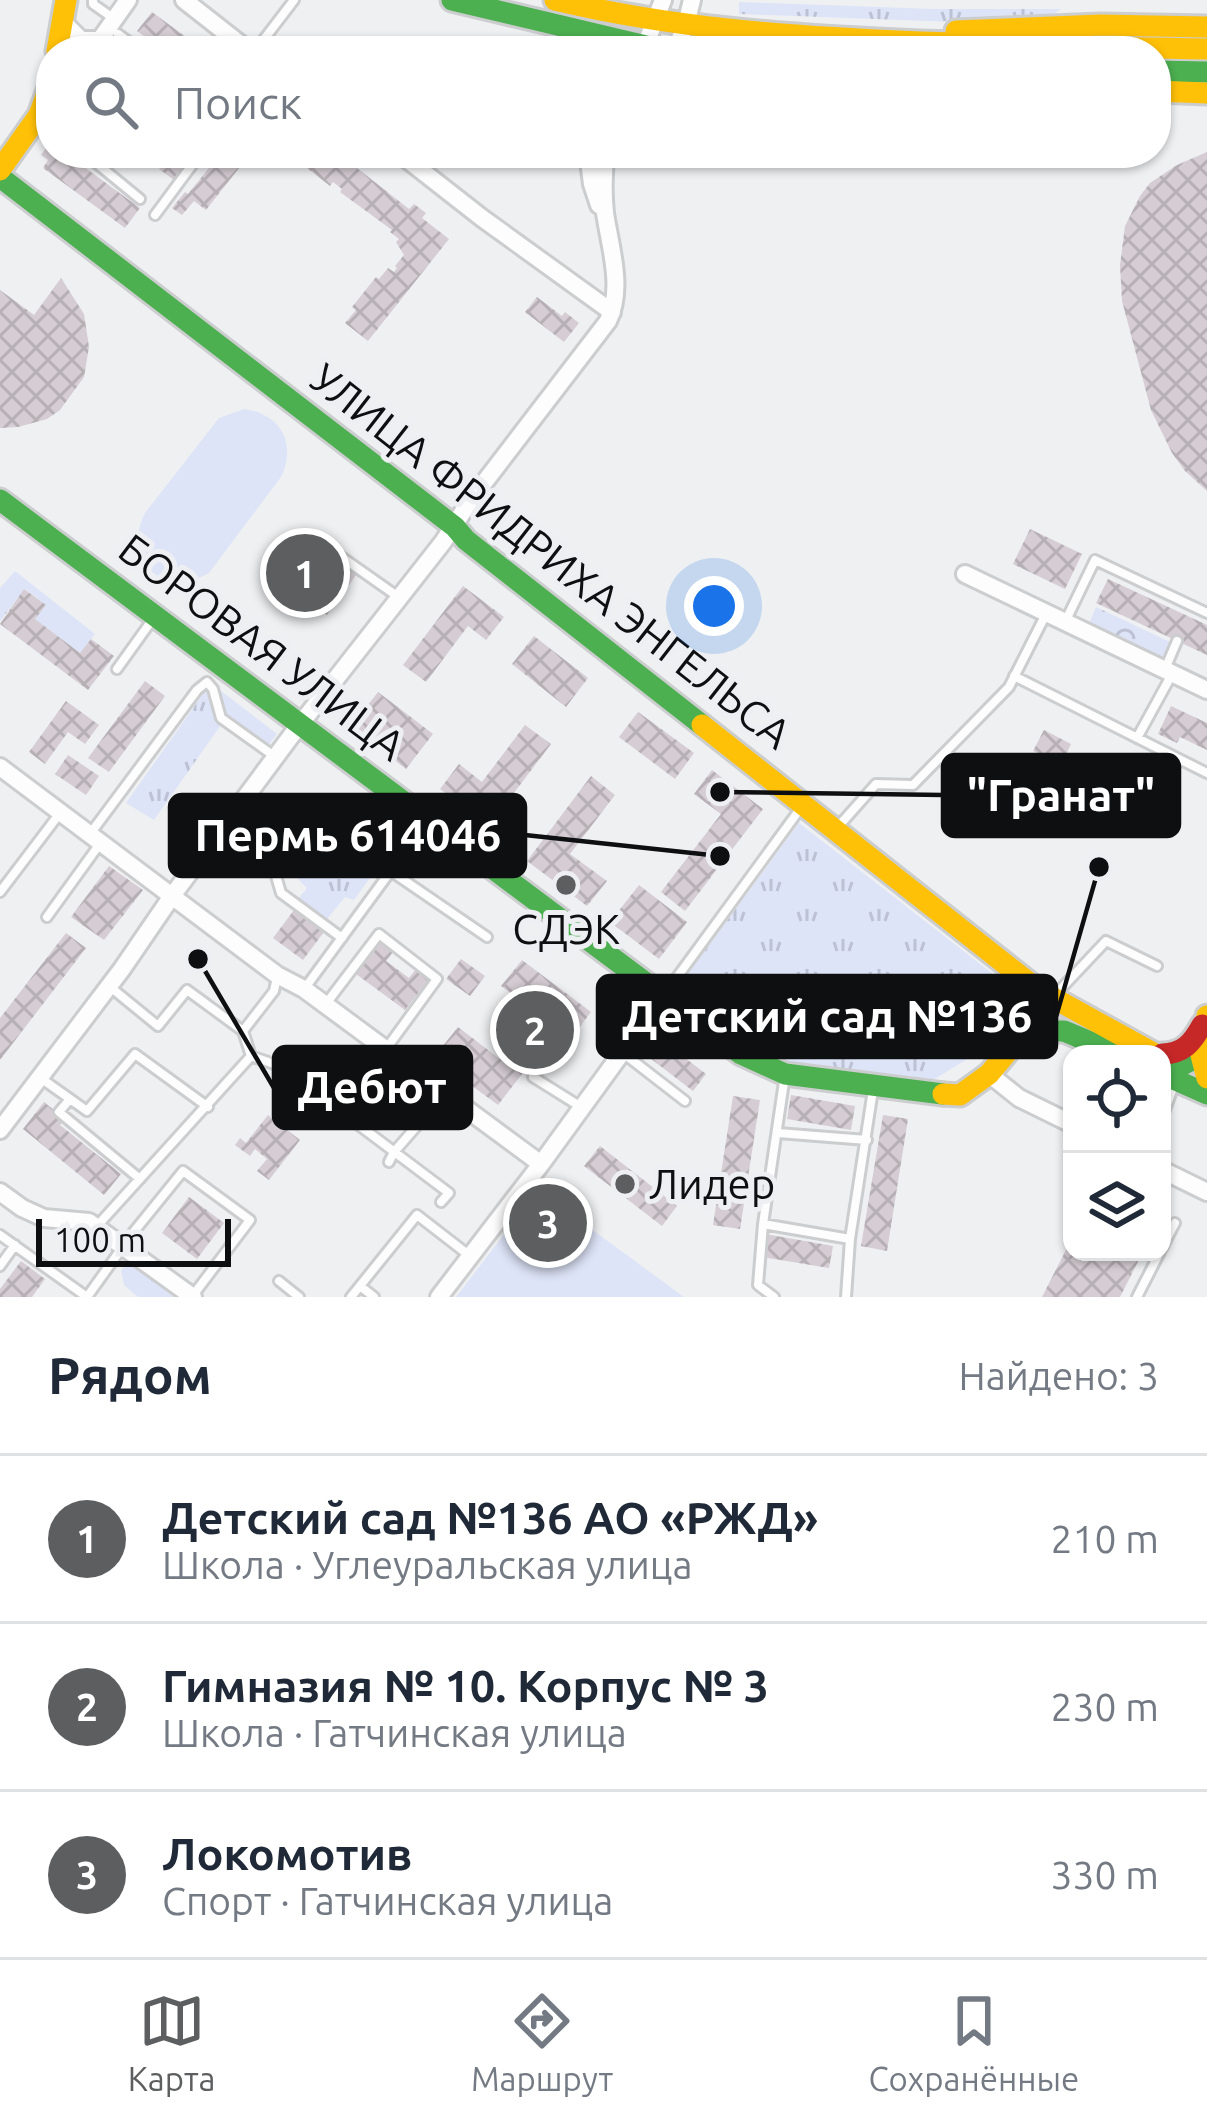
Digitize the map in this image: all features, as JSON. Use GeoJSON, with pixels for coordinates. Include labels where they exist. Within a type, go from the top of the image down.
{"type":"FeatureCollection","features":[{"type":"Feature","properties":{"kind":"main road"},"geometry":{"type":"LineString","coordinates":[[452,0],[575,36]]}},
{"type":"Feature","properties":{"kind":"main road"},"geometry":{"type":"LineString","coordinates":[[555,0],[685,28],[786,36]]}},
{"type":"Feature","properties":{"kind":"main road"},"geometry":{"type":"LineString","coordinates":[[872,36],[1031,26],[1207,27]]}},
{"type":"Feature","properties":{"kind":"main road"},"geometry":{"type":"LineString","coordinates":[[1171,49],[1207,49]]}},
{"type":"Feature","properties":{"kind":"main road"},"geometry":{"type":"LineString","coordinates":[[1171,71],[1207,72]]}},
{"type":"Feature","properties":{"kind":"main road"},"geometry":{"type":"LineString","coordinates":[[1171,92],[1207,93]]}},
{"type":"Feature","properties":{"kind":"main road"},"geometry":{"type":"LineString","coordinates":[[0,174],[36,130]]}},
{"type":"Feature","properties":{"kind":"main road","name":"УЛИЦА ФРИДРИХА ЭНГЕЛЬСА"},"geometry":{"type":"LineString","coordinates":[[0,174],[1052,999]]}},
{"type":"Feature","properties":{"kind":"main road","name":"БОРОВАЯ УЛИЦА"},"geometry":{"type":"LineString","coordinates":[[0,500],[741,1054],[785,1074],[961,1095],[989,1074],[1052,999]]}},
{"type":"Feature","properties":{"kind":"main road"},"geometry":{"type":"LineString","coordinates":[[1052,999],[1085,1038]]}},
{"type":"Feature","properties":{"kind":"main road"},"geometry":{"type":"LineString","coordinates":[[1052,999],[1141,1045]]}},
{"type":"Feature","properties":{"kind":"main road"},"geometry":{"type":"LineString","coordinates":[[1171,1055],[1185,1050],[1206,1018]]}},
{"type":"Feature","properties":{"kind":"main road"},"geometry":{"type":"LineString","coordinates":[[1192,1071],[1206,1018]]}},
{"type":"Feature","properties":{"kind":"main road"},"geometry":{"type":"LineString","coordinates":[[1027,1031],[1048,1026],[1100,1045]]}},
{"type":"Feature","properties":{"kind":"street"},"geometry":{"type":"LineString","coordinates":[[106,36],[128,0]]}},
{"type":"Feature","properties":{"kind":"street"},"geometry":{"type":"LineString","coordinates":[[184,0],[232,36]]}},
{"type":"Feature","properties":{"kind":"street"},"geometry":{"type":"LineString","coordinates":[[656,36],[663,0]]}},
{"type":"Feature","properties":{"kind":"street"},"geometry":{"type":"LineString","coordinates":[[675,36],[685,28],[692,0]]}},
{"type":"Feature","properties":{"kind":"street"},"geometry":{"type":"LineString","coordinates":[[419,168],[612,313]]}},
{"type":"Feature","properties":{"kind":"street"},"geometry":{"type":"LineString","coordinates":[[590,168],[609,234]]}},
{"type":"Feature","properties":{"kind":"street"},"geometry":{"type":"LineString","coordinates":[[0,1130],[238,806],[455,527],[612,313],[615,286],[604,168]]}},
{"type":"Feature","properties":{"kind":"street"},"geometry":{"type":"LineString","coordinates":[[964,574],[1207,690]]}},
{"type":"Feature","properties":{"kind":"street"},"geometry":{"type":"LineString","coordinates":[[0,767],[277,975],[304,989],[541,1164]]}},
{"type":"Feature","properties":{"kind":"street"},"geometry":{"type":"LineString","coordinates":[[439,1297],[663,996]]}},
{"type":"Feature","properties":{"kind":"street"},"geometry":{"type":"LineString","coordinates":[[989,1074],[1019,1098],[1063,1120]]}},
{"type":"Feature","properties":{"kind":"street"},"geometry":{"type":"LineString","coordinates":[[1171,1174],[1207,1192]]}},
{"type":"Feature","properties":{"kind":"street"},"geometry":{"type":"LineString","coordinates":[[0,1192],[44,1218],[97,1226],[192,1297]]}},
{"type":"Feature","properties":{"kind":"lane"},"geometry":{"type":"LineString","coordinates":[[93,0],[126,36]]}},
{"type":"Feature","properties":{"kind":"lane"},"geometry":{"type":"LineString","coordinates":[[264,36],[294,0]]}},
{"type":"Feature","properties":{"kind":"lane"},"geometry":{"type":"LineString","coordinates":[[102,168],[140,199]]}},
{"type":"Feature","properties":{"kind":"lane"},"geometry":{"type":"LineString","coordinates":[[155,215],[190,168]]}},
{"type":"Feature","properties":{"kind":"lane"},"geometry":{"type":"LineString","coordinates":[[323,544],[399,597]]}},
{"type":"Feature","properties":{"kind":"lane"},"geometry":{"type":"LineString","coordinates":[[1065,622],[1095,560],[1190,611],[1207,613]]}},
{"type":"Feature","properties":{"kind":"lane"},"geometry":{"type":"LineString","coordinates":[[836,830],[876,784],[913,785],[1009,687],[1046,613]]}},
{"type":"Feature","properties":{"kind":"lane"},"geometry":{"type":"LineString","coordinates":[[117,669],[156,615]]}},
{"type":"Feature","properties":{"kind":"lane"},"geometry":{"type":"LineString","coordinates":[[1137,738],[1177,641]]}},
{"type":"Feature","properties":{"kind":"lane"},"geometry":{"type":"LineString","coordinates":[[1014,676],[1207,773]]}},
{"type":"Feature","properties":{"kind":"lane"},"geometry":{"type":"LineString","coordinates":[[47,917],[196,690],[207,682],[221,718],[275,757]]}},
{"type":"Feature","properties":{"kind":"lane"},"geometry":{"type":"LineString","coordinates":[[663,996],[803,805]]}},
{"type":"Feature","properties":{"kind":"lane"},"geometry":{"type":"LineString","coordinates":[[238,806],[296,849]]}},
{"type":"Feature","properties":{"kind":"lane"},"geometry":{"type":"LineString","coordinates":[[0,892],[60,813]]}},
{"type":"Feature","properties":{"kind":"lane"},"geometry":{"type":"LineString","coordinates":[[342,938],[281,893],[275,876],[319,822],[487,937]]}},
{"type":"Feature","properties":{"kind":"lane"},"geometry":{"type":"LineString","coordinates":[[304,989],[390,872]]}},
{"type":"Feature","properties":{"kind":"lane"},"geometry":{"type":"LineString","coordinates":[[326,1005],[379,934],[437,980],[385,1050]]}},
{"type":"Feature","properties":{"kind":"lane"},"geometry":{"type":"LineString","coordinates":[[1052,999],[1106,941],[1157,966]]}},
{"type":"Feature","properties":{"kind":"lane"},"geometry":{"type":"LineString","coordinates":[[243,1031],[274,991],[277,975]]}},
{"type":"Feature","properties":{"kind":"lane"},"geometry":{"type":"LineString","coordinates":[[110,986],[158,1026],[187,990],[243,1031],[251,1056]]}},
{"type":"Feature","properties":{"kind":"lane"},"geometry":{"type":"LineString","coordinates":[[622,1052],[685,1101]]}},
{"type":"Feature","properties":{"kind":"lane"},"geometry":{"type":"LineString","coordinates":[[41,1078],[87,1111],[135,1054],[208,1107]]}},
{"type":"Feature","properties":{"kind":"lane"},"geometry":{"type":"LineString","coordinates":[[251,1056],[274,1064],[314,1090]]}},
{"type":"Feature","properties":{"kind":"lane"},"geometry":{"type":"LineString","coordinates":[[97,1226],[251,1056]]}},
{"type":"Feature","properties":{"kind":"lane"},"geometry":{"type":"LineString","coordinates":[[1171,1104],[1192,1071]]}},
{"type":"Feature","properties":{"kind":"lane"},"geometry":{"type":"LineString","coordinates":[[774,1297],[758,1285],[785,1074]]}},
{"type":"Feature","properties":{"kind":"lane"},"geometry":{"type":"LineString","coordinates":[[533,1077],[582,1108]]}},
{"type":"Feature","properties":{"kind":"lane"},"geometry":{"type":"LineString","coordinates":[[846,1297],[873,1086]]}},
{"type":"Feature","properties":{"kind":"lane"},"geometry":{"type":"LineString","coordinates":[[391,1157],[444,1094]]}},
{"type":"Feature","properties":{"kind":"lane"},"geometry":{"type":"LineString","coordinates":[[70,1099],[59,1112],[140,1179]]}},
{"type":"Feature","properties":{"kind":"lane"},"geometry":{"type":"LineString","coordinates":[[336,1108],[391,1157],[449,1193],[441,1202]]}},
{"type":"Feature","properties":{"kind":"lane"},"geometry":{"type":"LineString","coordinates":[[778,1132],[867,1140]]}},
{"type":"Feature","properties":{"kind":"lane"},"geometry":{"type":"LineString","coordinates":[[0,1234],[87,1297],[183,1171],[250,1220],[192,1297]]}},
{"type":"Feature","properties":{"kind":"lane"},"geometry":{"type":"LineString","coordinates":[[351,1297],[417,1215],[471,1256]]}},
{"type":"Feature","properties":{"kind":"lane"},"geometry":{"type":"LineString","coordinates":[[1171,1231],[1175,1223]]}},
{"type":"Feature","properties":{"kind":"lane"},"geometry":{"type":"LineString","coordinates":[[764,1224],[850,1239]]}},
{"type":"Feature","properties":{"kind":"lane"},"geometry":{"type":"LineString","coordinates":[[0,1266],[15,1245]]}},
{"type":"Feature","properties":{"kind":"lane"},"geometry":{"type":"LineString","coordinates":[[1137,1297],[1155,1261]]}},
{"type":"Feature","properties":{"kind":"lane"},"geometry":{"type":"LineString","coordinates":[[279,1281],[299,1297]]}},
{"type":"Feature","properties":{"kind":"lane"},"geometry":{"type":"LineString","coordinates":[[360,1286],[374,1297]]}},
{"type":"Feature","properties":{"kind":"green space"},"geometry":{"type":"Polygon","coordinates":[[[739,2],[1061,9],[1054,14],[953,22],[739,14],[739,2]]]}},
{"type":"Feature","properties":{"kind":"green space"},"geometry":{"type":"Polygon","coordinates":[[[244,409],[268,417],[282,433],[287,453],[281,477],[209,573],[192,580],[162,578],[151,571],[138,546],[145,513],[219,418],[244,409]]]}},
{"type":"Feature","properties":{"kind":"green space"},"geometry":{"type":"Polygon","coordinates":[[[15,571],[95,634],[80,653],[35,619],[46,605],[25,589],[0,621],[0,588],[15,571]]]}},
{"type":"Feature","properties":{"kind":"green space"},"geometry":{"type":"Polygon","coordinates":[[[1096,607],[1172,643],[1163,662],[1088,626],[1096,607]]]}},
{"type":"Feature","properties":{"kind":"green space"},"geometry":{"type":"Polygon","coordinates":[[[212,684],[277,734],[267,747],[227,720],[223,722],[154,820],[126,803],[212,684]]]}},
{"type":"Feature","properties":{"kind":"green space"},"geometry":{"type":"Polygon","coordinates":[[[799,823],[1020,995],[969,1058],[928,1083],[765,1060],[676,990],[799,823]]]}},
{"type":"Feature","properties":{"kind":"green space"},"geometry":{"type":"Polygon","coordinates":[[[320,829],[377,868],[354,900],[345,897],[327,919],[298,899],[307,888],[290,871],[320,829]]]}},
{"type":"Feature","properties":{"kind":"green space"},"geometry":{"type":"Polygon","coordinates":[[[538,1190],[684,1297],[456,1297],[538,1190]]]}},
{"type":"Feature","properties":{"kind":"green space"},"geometry":{"type":"Polygon","coordinates":[[[132,1256],[180,1297],[138,1297],[124,1285],[121,1271],[132,1256]]]}},
{"type":"Feature","properties":{"kind":"building"},"geometry":{"type":"Polygon","coordinates":[[[152,12],[185,36],[144,36],[137,31],[152,12]]]}},
{"type":"Feature","properties":{"kind":"building"},"geometry":{"type":"Polygon","coordinates":[[[1207,152],[1207,491],[1172,453],[1151,410],[1122,301],[1120,265],[1125,226],[1150,183],[1207,152]]]}},
{"type":"Feature","properties":{"kind":"building"},"geometry":{"type":"Polygon","coordinates":[[[43,168],[85,168],[140,208],[125,228],[43,168]]]}},
{"type":"Feature","properties":{"kind":"building"},"geometry":{"type":"Polygon","coordinates":[[[160,168],[183,168],[174,180],[160,168]]]}},
{"type":"Feature","properties":{"kind":"building"},"geometry":{"type":"Polygon","coordinates":[[[209,168],[239,168],[206,210],[194,201],[182,215],[172,208],[209,168]]]}},
{"type":"Feature","properties":{"kind":"building"},"geometry":{"type":"Polygon","coordinates":[[[307,168],[357,168],[409,209],[414,204],[426,213],[422,218],[449,239],[368,341],[345,323],[376,277],[388,268],[394,272],[404,255],[392,230],[333,182],[330,186],[307,168]]]}},
{"type":"Feature","properties":{"kind":"building"},"geometry":{"type":"Polygon","coordinates":[[[61,278],[84,314],[89,347],[84,377],[60,410],[47,419],[0,428],[0,290],[34,315],[61,278]]]}},
{"type":"Feature","properties":{"kind":"building"},"geometry":{"type":"Polygon","coordinates":[[[537,297],[579,323],[564,342],[525,312],[537,297]]]}},
{"type":"Feature","properties":{"kind":"building"},"geometry":{"type":"Polygon","coordinates":[[[1030,529],[1082,554],[1065,589],[1013,564],[1030,529]]]}},
{"type":"Feature","properties":{"kind":"building"},"geometry":{"type":"Polygon","coordinates":[[[333,557],[356,575],[340,588],[327,615],[303,597],[333,557]]]}},
{"type":"Feature","properties":{"kind":"building"},"geometry":{"type":"Polygon","coordinates":[[[1108,579],[1207,625],[1207,655],[1096,603],[1108,579]]]}},
{"type":"Feature","properties":{"kind":"building"},"geometry":{"type":"Polygon","coordinates":[[[463,586],[504,617],[486,640],[468,626],[426,682],[403,665],[463,586]]]}},
{"type":"Feature","properties":{"kind":"building"},"geometry":{"type":"Polygon","coordinates":[[[24,589],[46,605],[35,619],[80,653],[91,639],[114,656],[88,690],[0,624],[24,589]]]}},
{"type":"Feature","properties":{"kind":"building"},"geometry":{"type":"Polygon","coordinates":[[[534,636],[588,678],[566,707],[512,664],[534,636]]]}},
{"type":"Feature","properties":{"kind":"building"},"geometry":{"type":"Polygon","coordinates":[[[145,681],[165,696],[109,772],[88,758],[145,681]]]}},
{"type":"Feature","properties":{"kind":"building"},"geometry":{"type":"Polygon","coordinates":[[[378,692],[433,734],[406,769],[351,727],[378,692]]]}},
{"type":"Feature","properties":{"kind":"building"},"geometry":{"type":"Polygon","coordinates":[[[66,701],[99,725],[85,744],[68,732],[45,764],[29,752],[66,701]]]}},
{"type":"Feature","properties":{"kind":"building"},"geometry":{"type":"Polygon","coordinates":[[[1171,706],[1207,723],[1207,750],[1180,737],[1177,743],[1158,734],[1171,706]]]}},
{"type":"Feature","properties":{"kind":"building"},"geometry":{"type":"Polygon","coordinates":[[[638,712],[694,753],[675,779],[619,737],[638,712]]]}},
{"type":"Feature","properties":{"kind":"building"},"geometry":{"type":"Polygon","coordinates":[[[525,725],[551,744],[489,826],[440,789],[459,764],[482,782],[525,725]]]}},
{"type":"Feature","properties":{"kind":"building"},"geometry":{"type":"Polygon","coordinates":[[[1044,730],[1071,744],[1061,765],[1068,769],[1043,817],[1033,812],[1026,826],[1003,814],[1013,796],[1022,800],[1044,756],[1033,751],[1044,730]]]}},
{"type":"Feature","properties":{"kind":"building"},"geometry":{"type":"Polygon","coordinates":[[[68,755],[99,776],[86,795],[55,774],[68,755]]]}},
{"type":"Feature","properties":{"kind":"building"},"geometry":{"type":"Polygon","coordinates":[[[712,770],[763,809],[685,911],[661,892],[721,814],[694,794],[712,770]]]}},
{"type":"Feature","properties":{"kind":"building"},"geometry":{"type":"Polygon","coordinates":[[[591,776],[615,795],[570,854],[607,881],[587,906],[527,861],[591,776]]]}},
{"type":"Feature","properties":{"kind":"building"},"geometry":{"type":"Polygon","coordinates":[[[109,866],[143,890],[104,940],[71,917],[109,866]]]}},
{"type":"Feature","properties":{"kind":"building"},"geometry":{"type":"Polygon","coordinates":[[[639,885],[687,922],[659,959],[610,922],[639,885]]]}},
{"type":"Feature","properties":{"kind":"building"},"geometry":{"type":"Polygon","coordinates":[[[294,910],[324,932],[303,960],[273,938],[294,910]]]}},
{"type":"Feature","properties":{"kind":"building"},"geometry":{"type":"Polygon","coordinates":[[[66,933],[86,948],[0,1060],[0,1018],[66,933]]]}},
{"type":"Feature","properties":{"kind":"building"},"geometry":{"type":"Polygon","coordinates":[[[380,942],[393,952],[386,961],[409,978],[416,969],[429,979],[405,1010],[356,974],[380,942]]]}},
{"type":"Feature","properties":{"kind":"building"},"geometry":{"type":"Polygon","coordinates":[[[461,959],[485,976],[470,996],[446,979],[461,959]]]}},
{"type":"Feature","properties":{"kind":"building"},"geometry":{"type":"Polygon","coordinates":[[[522,960],[591,1012],[543,1075],[529,1065],[498,1105],[445,1066],[453,1056],[442,1047],[458,1027],[513,1069],[521,1058],[511,1051],[523,1035],[535,1043],[550,1023],[501,986],[522,960]]]}},
{"type":"Feature","properties":{"kind":"building"},"geometry":{"type":"Polygon","coordinates":[[[655,1035],[706,1074],[693,1091],[642,1052],[655,1035]]]}},
{"type":"Feature","properties":{"kind":"building"},"geometry":{"type":"Polygon","coordinates":[[[791,1095],[855,1106],[851,1130],[787,1119],[791,1095]]]}},
{"type":"Feature","properties":{"kind":"building"},"geometry":{"type":"Polygon","coordinates":[[[733,1096],[760,1100],[740,1229],[713,1225],[733,1096]]]}},
{"type":"Feature","properties":{"kind":"building"},"geometry":{"type":"Polygon","coordinates":[[[44,1102],[65,1119],[60,1125],[121,1174],[104,1195],[23,1129],[44,1102]]]}},
{"type":"Feature","properties":{"kind":"building"},"geometry":{"type":"Polygon","coordinates":[[[268,1115],[300,1140],[269,1180],[257,1171],[267,1159],[255,1149],[250,1156],[235,1145],[240,1138],[246,1143],[268,1115]]]}},
{"type":"Feature","properties":{"kind":"building"},"geometry":{"type":"Polygon","coordinates":[[[883,1115],[908,1119],[887,1251],[861,1246],[883,1115]]]}},
{"type":"Feature","properties":{"kind":"building"},"geometry":{"type":"Polygon","coordinates":[[[600,1146],[677,1206],[662,1226],[584,1166],[600,1146]]]}},
{"type":"Feature","properties":{"kind":"building"},"geometry":{"type":"Polygon","coordinates":[[[189,1197],[224,1223],[197,1259],[162,1233],[189,1197]]]}},
{"type":"Feature","properties":{"kind":"building"},"geometry":{"type":"Polygon","coordinates":[[[765,1234],[833,1246],[829,1268],[762,1257],[765,1234]]]}},
{"type":"Feature","properties":{"kind":"building"},"geometry":{"type":"Polygon","coordinates":[[[1063,1256],[1063,1261],[1138,1261],[1120,1297],[1042,1297],[1063,1256]]]}},
{"type":"Feature","properties":{"kind":"building"},"geometry":{"type":"Polygon","coordinates":[[[21,1261],[45,1279],[32,1297],[0,1297],[0,1289],[21,1261]]]}},
{"type":"Feature","properties":{"kind":"traffic: fast"},"geometry":{"type":"LineString","coordinates":[[452,0],[604,36]]}},
{"type":"Feature","properties":{"kind":"traffic: fast"},"geometry":{"type":"LineString","coordinates":[[1171,71],[1207,72]]}},
{"type":"Feature","properties":{"kind":"traffic: fast"},"geometry":{"type":"LineString","coordinates":[[0,177],[455,527],[702,725]]}},
{"type":"Feature","properties":{"kind":"traffic: fast"},"geometry":{"type":"LineString","coordinates":[[0,500],[741,1054],[785,1074],[943,1094]]}},
{"type":"Feature","properties":{"kind":"traffic: fast"},"geometry":{"type":"LineString","coordinates":[[1027,1031],[1064,1031],[1097,1045]]}},
{"type":"Feature","properties":{"kind":"traffic: fast"},"geometry":{"type":"LineString","coordinates":[[1171,1070],[1200,1056]]}},
{"type":"Feature","properties":{"kind":"traffic: fast"},"geometry":{"type":"LineString","coordinates":[[1171,1078],[1207,1094]]}},
{"type":"Feature","properties":{"kind":"traffic: slow"},"geometry":{"type":"LineString","coordinates":[[60,36],[66,0]]}},
{"type":"Feature","properties":{"kind":"traffic: slow"},"geometry":{"type":"LineString","coordinates":[[555,0],[691,25],[818,36]]}},
{"type":"Feature","properties":{"kind":"traffic: slow"},"geometry":{"type":"LineString","coordinates":[[956,31],[1100,25],[1207,27]]}},
{"type":"Feature","properties":{"kind":"traffic: slow"},"geometry":{"type":"LineString","coordinates":[[1171,48],[1207,49]]}},
{"type":"Feature","properties":{"kind":"traffic: slow"},"geometry":{"type":"LineString","coordinates":[[1171,92],[1207,93]]}},
{"type":"Feature","properties":{"kind":"traffic: slow"},"geometry":{"type":"LineString","coordinates":[[0,170],[36,119]]}},
{"type":"Feature","properties":{"kind":"traffic: slow"},"geometry":{"type":"LineString","coordinates":[[702,725],[1037,989],[1139,1045]]}},
{"type":"Feature","properties":{"kind":"traffic: slow"},"geometry":{"type":"LineString","coordinates":[[943,1094],[960,1095],[989,1074],[1052,999]]}},
{"type":"Feature","properties":{"kind":"traffic: slow"},"geometry":{"type":"LineString","coordinates":[[1207,1016],[1201,1055],[1207,1078]]}},
{"type":"Feature","properties":{"kind":"traffic: jam"},"geometry":{"type":"LineString","coordinates":[[1171,1053],[1186,1046],[1202,1025]]}},
{"type":"Feature","properties":{"kind":"place","name":"Детский сад №136 АО «РЖД»"},"geometry":{"type":"Point","coordinates":[305,573]}},
{"type":"Feature","properties":{"kind":"place","name":"\"Гранат\""},"geometry":{"type":"Point","coordinates":[720,792]}},
{"type":"Feature","properties":{"kind":"place","name":"Пермь 614046"},"geometry":{"type":"Point","coordinates":[720,856]}},
{"type":"Feature","properties":{"kind":"place","name":"Детский сад №136"},"geometry":{"type":"Point","coordinates":[1099,867]}},
{"type":"Feature","properties":{"kind":"place","name":"СДЭК"},"geometry":{"type":"Point","coordinates":[566,885]}},
{"type":"Feature","properties":{"kind":"place","name":"Дебют"},"geometry":{"type":"Point","coordinates":[198,959]}},
{"type":"Feature","properties":{"kind":"place","name":"Гимназия № 10. Корпус № 3"},"geometry":{"type":"Point","coordinates":[535,1030]}},
{"type":"Feature","properties":{"kind":"place","name":"Лидер"},"geometry":{"type":"Point","coordinates":[625,1184]}},
{"type":"Feature","properties":{"kind":"place","name":"Локомотив"},"geometry":{"type":"Point","coordinates":[548,1223]}}]}
